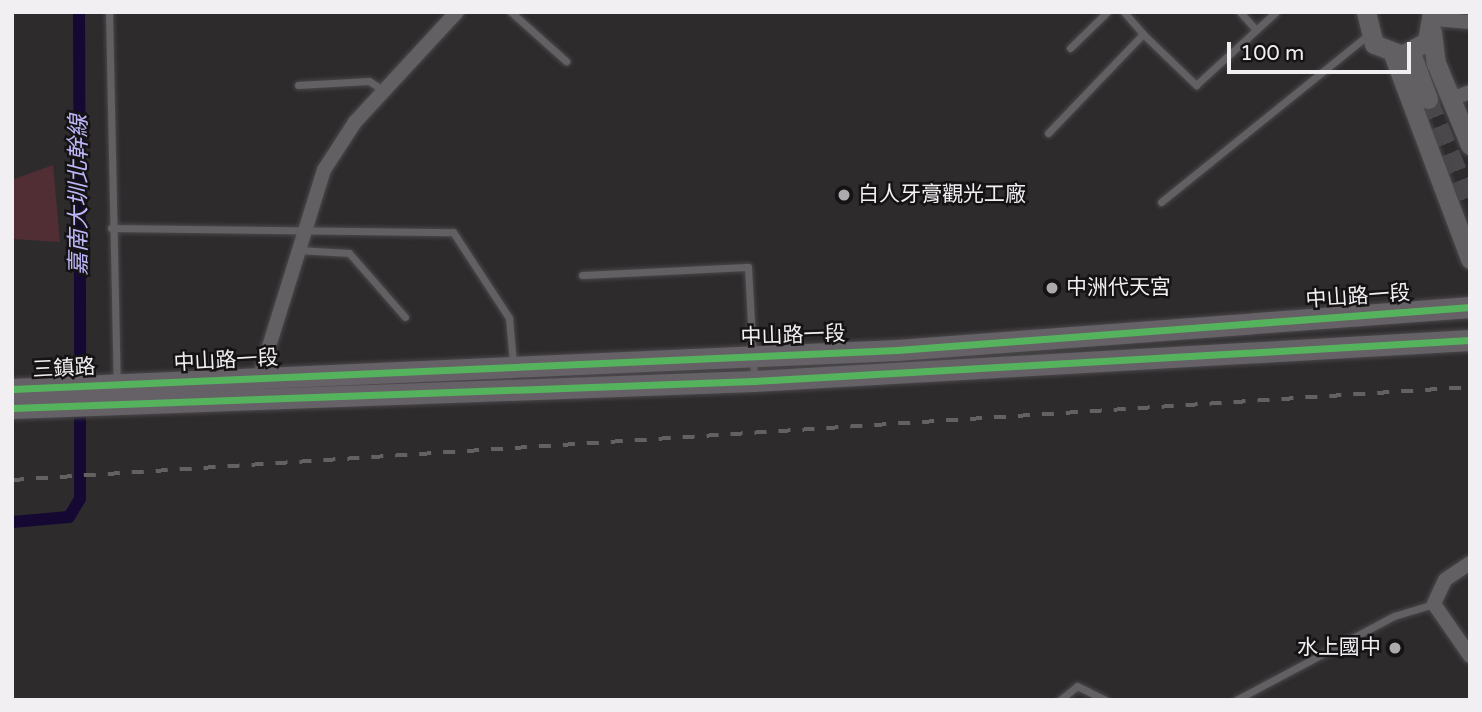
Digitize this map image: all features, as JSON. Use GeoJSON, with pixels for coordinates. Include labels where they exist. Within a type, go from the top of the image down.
{"type":"FeatureCollection","features":[{"type":"Feature","properties":{"kind":"main road"},"geometry":{"type":"LineString","coordinates":[[1366,12],[1368,35],[1402,54],[1428,99]]}},
{"type":"Feature","properties":{"kind":"main road"},"geometry":{"type":"LineString","coordinates":[[1402,54],[1433,21]]}},
{"type":"Feature","properties":{"kind":"main road"},"geometry":{"type":"LineString","coordinates":[[1433,21],[1451,99],[1470,145]]}},
{"type":"Feature","properties":{"kind":"main road"},"geometry":{"type":"LineString","coordinates":[[1402,54],[1470,259]]}},
{"type":"Feature","properties":{"kind":"main road","name":"中山路一段"},"geometry":{"type":"LineString","coordinates":[[117,394],[257,387],[513,367],[750,356],[1470,307]]}},
{"type":"Feature","properties":{"kind":"main road"},"geometry":{"type":"LineString","coordinates":[[1251,348],[1253,322]]}},
{"type":"Feature","properties":{"kind":"main road","name":"中山路一段"},"geometry":{"type":"LineString","coordinates":[[257,387],[754,381],[1251,348],[1470,340]]}},
{"type":"Feature","properties":{"kind":"main road","name":"三鎮路"},"geometry":{"type":"LineString","coordinates":[[12,389],[117,394]]}},
{"type":"Feature","properties":{"kind":"main road","name":"三鎮路"},"geometry":{"type":"LineString","coordinates":[[12,408],[117,394]]}},
{"type":"Feature","properties":{"kind":"street"},"geometry":{"type":"LineString","coordinates":[[257,387],[324,170],[383,90],[457,12]]}},
{"type":"Feature","properties":{"kind":"street"},"geometry":{"type":"LineString","coordinates":[[1433,21],[1470,22]]}},
{"type":"Feature","properties":{"kind":"street"},"geometry":{"type":"LineString","coordinates":[[1451,99],[1470,92]]}},
{"type":"Feature","properties":{"kind":"street"},"geometry":{"type":"LineString","coordinates":[[1470,563],[1445,580],[1434,604],[1470,656]]}},
{"type":"Feature","properties":{"kind":"lane"},"geometry":{"type":"LineString","coordinates":[[110,12],[111,228],[117,394]]}},
{"type":"Feature","properties":{"kind":"lane"},"geometry":{"type":"LineString","coordinates":[[511,12],[566,61]]}},
{"type":"Feature","properties":{"kind":"lane"},"geometry":{"type":"LineString","coordinates":[[1070,48],[1107,12]]}},
{"type":"Feature","properties":{"kind":"lane"},"geometry":{"type":"LineString","coordinates":[[1124,12],[1196,85],[1276,12]]}},
{"type":"Feature","properties":{"kind":"lane"},"geometry":{"type":"LineString","coordinates":[[1240,12],[1256,30]]}},
{"type":"Feature","properties":{"kind":"lane"},"geometry":{"type":"LineString","coordinates":[[1048,133],[1143,34]]}},
{"type":"Feature","properties":{"kind":"lane"},"geometry":{"type":"LineString","coordinates":[[1161,202],[1368,35]]}},
{"type":"Feature","properties":{"kind":"lane"},"geometry":{"type":"LineString","coordinates":[[298,85],[369,81],[383,90]]}},
{"type":"Feature","properties":{"kind":"lane"},"geometry":{"type":"LineString","coordinates":[[111,228],[453,232],[509,318],[513,367]]}},
{"type":"Feature","properties":{"kind":"lane"},"geometry":{"type":"LineString","coordinates":[[298,250],[349,253],[405,317]]}},
{"type":"Feature","properties":{"kind":"lane"},"geometry":{"type":"LineString","coordinates":[[582,275],[748,267],[750,356],[754,381]]}},
{"type":"Feature","properties":{"kind":"lane"},"geometry":{"type":"LineString","coordinates":[[1236,700],[1394,616],[1434,604]]}},
{"type":"Feature","properties":{"kind":"lane"},"geometry":{"type":"LineString","coordinates":[[1060,700],[1077,686],[1106,700]]}},
{"type":"Feature","properties":{"kind":"shaded area"},"geometry":{"type":"Polygon","coordinates":[[[53,165],[60,242],[12,239],[12,180],[53,165]]]}},
{"type":"Feature","properties":{"kind":"waterway","name":"嘉南大圳北幹線"},"geometry":{"type":"LineString","coordinates":[[79,12],[80,378]]}},
{"type":"Feature","properties":{"kind":"waterway","name":"嘉南大圳北幹線"},"geometry":{"type":"LineString","coordinates":[[12,522],[69,517],[80,499],[80,413]]}},
{"type":"Feature","properties":{"kind":"tunnel"},"geometry":{"type":"LineString","coordinates":[[1428,99],[1470,201]]}},
{"type":"Feature","properties":{"kind":"railway"},"geometry":{"type":"LineString","coordinates":[[12,480],[1470,387]]}},
{"type":"Feature","properties":{"kind":"cycle path"},"geometry":{"type":"LineString","coordinates":[[12,389],[897,350],[1470,307]]}},
{"type":"Feature","properties":{"kind":"cycle path"},"geometry":{"type":"LineString","coordinates":[[12,408],[754,381],[1470,340]]}},
{"type":"Feature","properties":{"kind":"place","name":"白人牙膏觀光工廠"},"geometry":{"type":"Point","coordinates":[844,195]}},
{"type":"Feature","properties":{"kind":"place","name":"中洲代天宮"},"geometry":{"type":"Point","coordinates":[1052,288]}},
{"type":"Feature","properties":{"kind":"place","name":"水上國中"},"geometry":{"type":"Point","coordinates":[1395,648]}}]}
